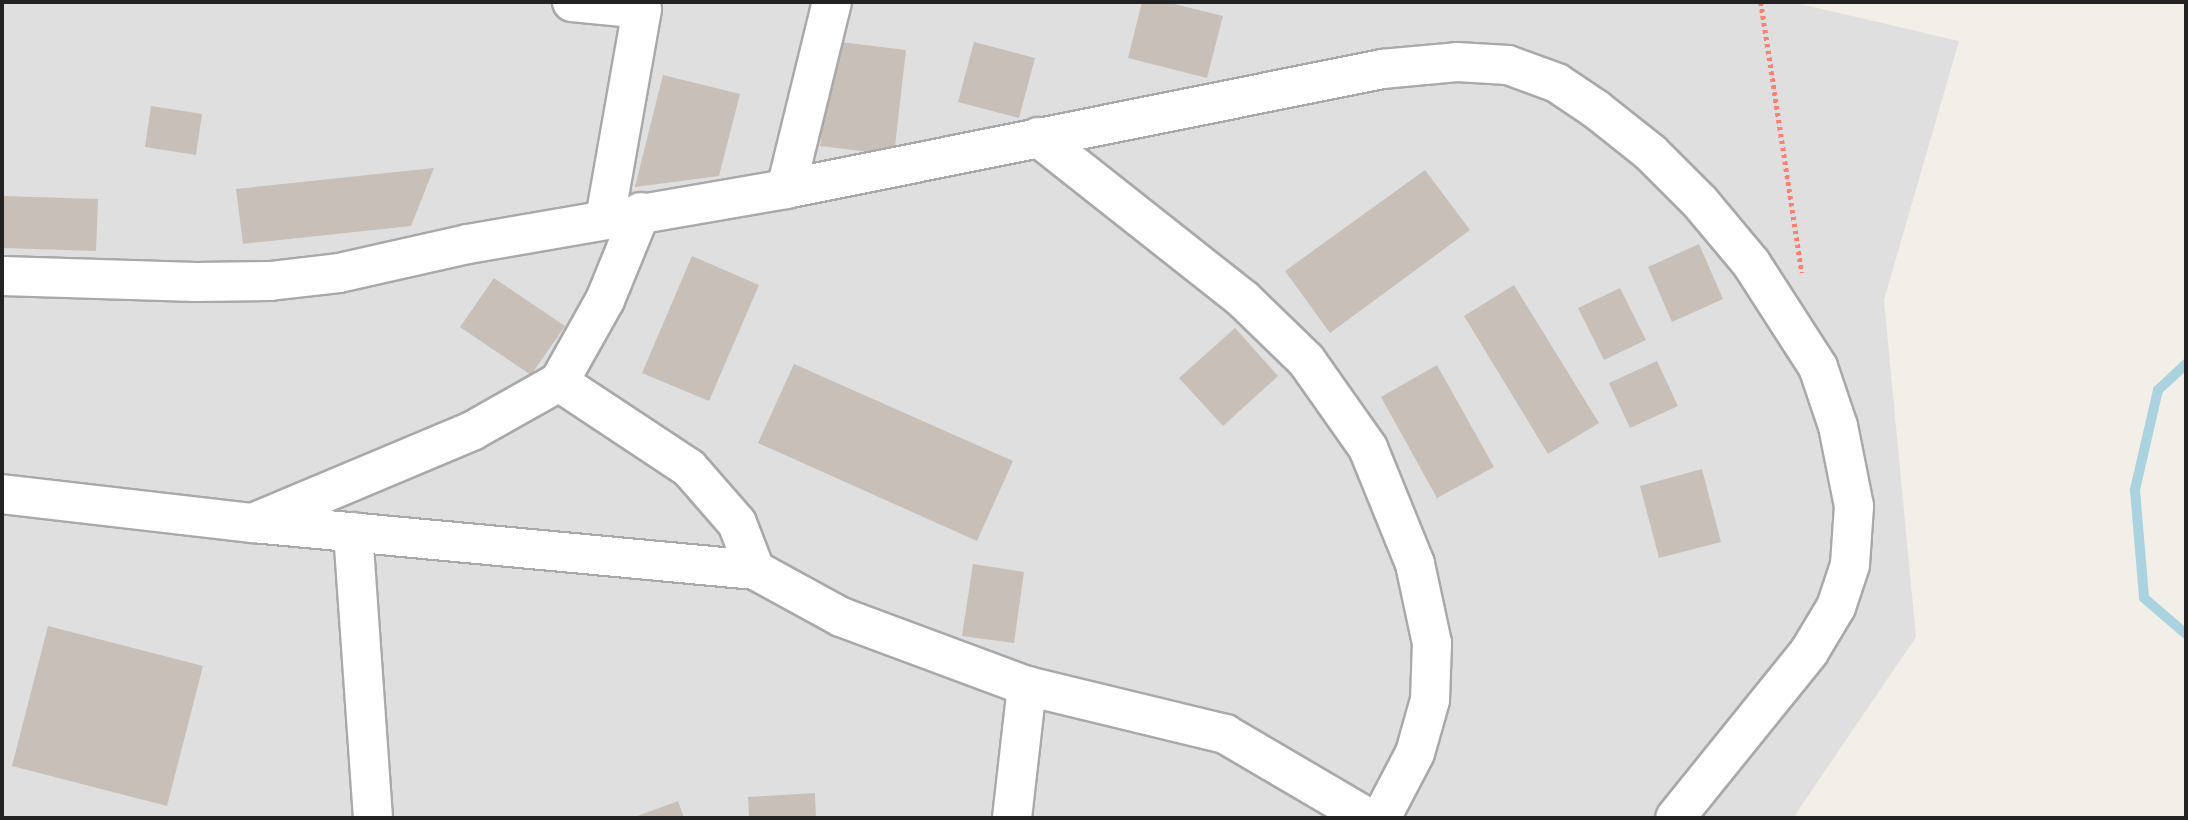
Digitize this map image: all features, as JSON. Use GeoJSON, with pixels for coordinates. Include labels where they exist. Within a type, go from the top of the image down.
{"type":"FeatureCollection","features":[{"type":"Feature","properties":{"kind":"street"},"geometry":{"type":"LineString","coordinates":[[253,523],[472,431],[559,382],[605,300],[623,215],[642,9],[572,2]]}},
{"type":"Feature","properties":{"kind":"street"},"geometry":{"type":"LineString","coordinates":[[786,190],[832,2]]}},
{"type":"Feature","properties":{"kind":"street"},"geometry":{"type":"LineString","coordinates":[[2,276],[270,281],[340,273],[623,215],[786,190],[1382,69],[1457,62],[1508,65],[1558,83],[1597,110],[1651,153],[1700,202],[1751,263],[1818,367],[1838,426],[1854,506],[1850,565],[1836,607],[1809,652],[1675,818]]}},
{"type":"Feature","properties":{"kind":"street"},"geometry":{"type":"LineString","coordinates":[[1038,137],[1242,299],[1306,360],[1368,448],[1415,564],[1432,643],[1427,713],[1415,753],[1381,818]]}},
{"type":"Feature","properties":{"kind":"street"},"geometry":{"type":"LineString","coordinates":[[559,382],[689,468],[737,523],[755,570]]}},
{"type":"Feature","properties":{"kind":"street"},"geometry":{"type":"LineString","coordinates":[[2,494],[253,523],[755,570],[841,617],[1027,686],[1225,734],[1368,818]]}},
{"type":"Feature","properties":{"kind":"street"},"geometry":{"type":"LineString","coordinates":[[353,532],[373,818]]}},
{"type":"Feature","properties":{"kind":"street"},"geometry":{"type":"LineString","coordinates":[[1012,818],[1027,686]]}},
{"type":"Feature","properties":{"kind":"path"},"geometry":{"type":"LineString","coordinates":[[1761,2],[1804,284]]}},
{"type":"Feature","properties":{"kind":"shaded area"},"geometry":{"type":"Polygon","coordinates":[[[2,2],[1792,2],[1959,41],[1884,300],[1916,637],[1793,818],[2,818],[2,2]]]}},
{"type":"Feature","properties":{"kind":"building"},"geometry":{"type":"Polygon","coordinates":[[[1142,2],[1166,2],[1223,16],[1207,78],[1128,58],[1142,2]]]}},
{"type":"Feature","properties":{"kind":"building"},"geometry":{"type":"Polygon","coordinates":[[[832,41],[906,50],[894,155],[820,146],[832,41]]]}},
{"type":"Feature","properties":{"kind":"building"},"geometry":{"type":"Polygon","coordinates":[[[974,42],[1035,58],[1019,118],[958,102],[974,42]]]}},
{"type":"Feature","properties":{"kind":"building"},"geometry":{"type":"Polygon","coordinates":[[[663,75],[740,94],[719,176],[635,187],[663,75]]]}},
{"type":"Feature","properties":{"kind":"building"},"geometry":{"type":"Polygon","coordinates":[[[151,106],[202,114],[196,155],[145,147],[151,106]]]}},
{"type":"Feature","properties":{"kind":"building"},"geometry":{"type":"Polygon","coordinates":[[[434,168],[411,226],[243,244],[236,189],[434,168]]]}},
{"type":"Feature","properties":{"kind":"building"},"geometry":{"type":"Polygon","coordinates":[[[1425,170],[1470,230],[1330,333],[1285,271],[1425,170]]]}},
{"type":"Feature","properties":{"kind":"building"},"geometry":{"type":"Polygon","coordinates":[[[2,196],[98,199],[96,251],[2,248],[2,196]]]}},
{"type":"Feature","properties":{"kind":"building"},"geometry":{"type":"Polygon","coordinates":[[[1699,244],[1723,299],[1672,322],[1648,267],[1699,244]]]}},
{"type":"Feature","properties":{"kind":"building"},"geometry":{"type":"Polygon","coordinates":[[[692,256],[759,285],[709,401],[642,373],[692,256]]]}},
{"type":"Feature","properties":{"kind":"building"},"geometry":{"type":"Polygon","coordinates":[[[494,278],[565,326],[531,375],[460,327],[494,278]]]}},
{"type":"Feature","properties":{"kind":"building"},"geometry":{"type":"Polygon","coordinates":[[[1514,285],[1599,423],[1548,454],[1464,316],[1514,285]]]}},
{"type":"Feature","properties":{"kind":"building"},"geometry":{"type":"Polygon","coordinates":[[[1620,288],[1646,340],[1604,360],[1578,308],[1620,288]]]}},
{"type":"Feature","properties":{"kind":"building"},"geometry":{"type":"Polygon","coordinates":[[[1235,328],[1278,376],[1223,426],[1179,378],[1235,328]]]}},
{"type":"Feature","properties":{"kind":"building"},"geometry":{"type":"Polygon","coordinates":[[[1657,361],[1678,406],[1630,428],[1609,383],[1657,361]]]}},
{"type":"Feature","properties":{"kind":"building"},"geometry":{"type":"Polygon","coordinates":[[[794,364],[1013,461],[977,541],[758,443],[794,364]]]}},
{"type":"Feature","properties":{"kind":"building"},"geometry":{"type":"Polygon","coordinates":[[[1437,365],[1494,467],[1437,498],[1381,397],[1437,365]]]}},
{"type":"Feature","properties":{"kind":"building"},"geometry":{"type":"Polygon","coordinates":[[[1702,469],[1721,542],[1659,558],[1640,486],[1702,469]]]}},
{"type":"Feature","properties":{"kind":"building"},"geometry":{"type":"Polygon","coordinates":[[[973,564],[1024,572],[1014,643],[962,636],[973,564]]]}},
{"type":"Feature","properties":{"kind":"building"},"geometry":{"type":"Polygon","coordinates":[[[48,626],[203,666],[167,806],[12,766],[48,626]]]}},
{"type":"Feature","properties":{"kind":"building"},"geometry":{"type":"Polygon","coordinates":[[[815,793],[816,818],[749,818],[748,797],[815,793]]]}},
{"type":"Feature","properties":{"kind":"building"},"geometry":{"type":"Polygon","coordinates":[[[678,801],[684,818],[632,818],[678,801]]]}},
{"type":"Feature","properties":{"kind":"waterway"},"geometry":{"type":"LineString","coordinates":[[2186,364],[2158,390],[2135,490],[2144,598],[2186,634]]}}]}
